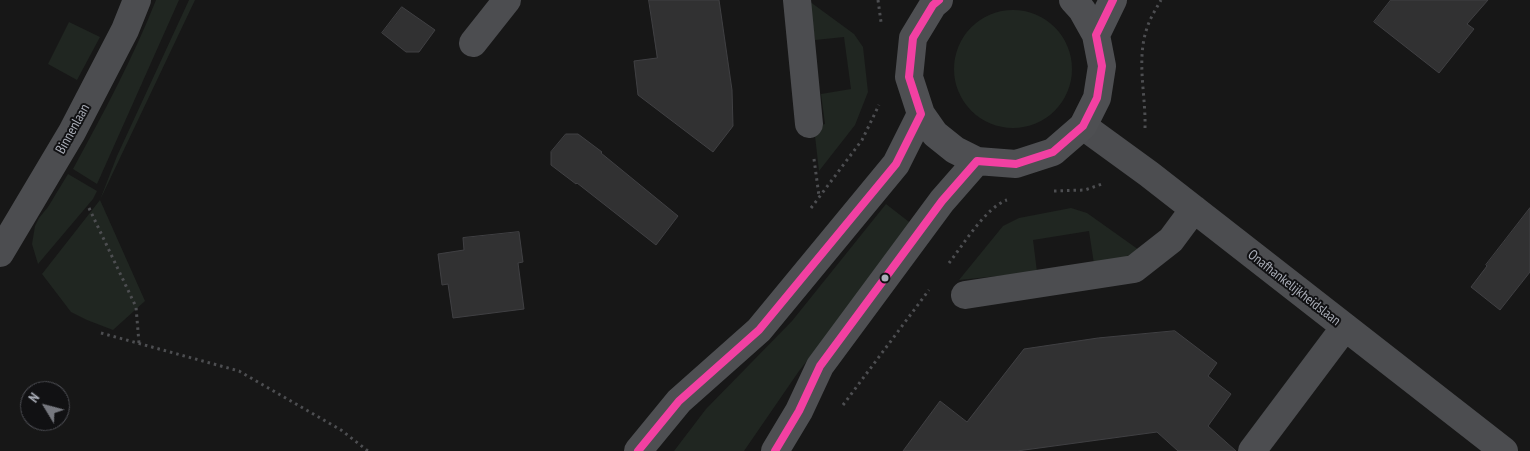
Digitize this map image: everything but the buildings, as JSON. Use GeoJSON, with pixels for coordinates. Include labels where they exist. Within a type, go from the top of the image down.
{"type":"FeatureCollection","features":[{"type":"Feature","properties":{"kind":"main road"},"geometry":{"type":"LineString","coordinates":[[933,2],[913,38],[909,77],[920,114],[935,134],[954,150],[977,161],[1016,164],[1053,152],[1083,126],[1097,98],[1102,66],[1096,35],[1082,10],[1073,0]]}},
{"type":"Feature","properties":{"kind":"main road"},"geometry":{"type":"LineString","coordinates":[[1096,35],[1113,0]]}},
{"type":"Feature","properties":{"kind":"main road"},"geometry":{"type":"LineString","coordinates":[[638,451],[679,401],[759,330],[896,164],[920,114]]}},
{"type":"Feature","properties":{"kind":"main road"},"geometry":{"type":"LineString","coordinates":[[775,451],[799,410],[820,366],[942,201],[977,161]]}},
{"type":"Feature","properties":{"kind":"street","name":"Binnenlaan"},"geometry":{"type":"LineString","coordinates":[[0,253],[72,132],[125,30],[137,0]]}},
{"type":"Feature","properties":{"kind":"street"},"geometry":{"type":"LineString","coordinates":[[473,43],[507,0]]}},
{"type":"Feature","properties":{"kind":"street"},"geometry":{"type":"LineString","coordinates":[[797,0],[809,124]]}},
{"type":"Feature","properties":{"kind":"street","name":"Onafhankelijkheidslaan"},"geometry":{"type":"LineString","coordinates":[[1083,126],[1149,174],[1504,451]]}},
{"type":"Feature","properties":{"kind":"street"},"geometry":{"type":"LineString","coordinates":[[965,295],[1134,269],[1171,240],[1194,210]]}},
{"type":"Feature","properties":{"kind":"street"},"geometry":{"type":"LineString","coordinates":[[1252,451],[1345,327]]}},
{"type":"Feature","properties":{"kind":"path"},"geometry":{"type":"LineString","coordinates":[[1144,137],[1146,107],[1141,62],[1147,28],[1161,0]]}},
{"type":"Feature","properties":{"kind":"path"},"geometry":{"type":"LineString","coordinates":[[807,212],[862,140]]}},
{"type":"Feature","properties":{"kind":"path"},"geometry":{"type":"LineString","coordinates":[[1047,191],[1085,190],[1103,184]]}},
{"type":"Feature","properties":{"kind":"path"},"geometry":{"type":"LineString","coordinates":[[945,268],[976,225],[1001,202],[1010,199]]}},
{"type":"Feature","properties":{"kind":"path"},"geometry":{"type":"LineString","coordinates":[[89,208],[136,307],[139,343]]}},
{"type":"Feature","properties":{"kind":"path"},"geometry":{"type":"LineString","coordinates":[[840,409],[933,284]]}},
{"type":"Feature","properties":{"kind":"path"},"geometry":{"type":"LineString","coordinates":[[101,333],[239,370],[341,430],[368,451]]}},
{"type":"Feature","properties":{"kind":"shaded area"},"geometry":{"type":"Polygon","coordinates":[[[156,0],[179,0],[97,184],[73,169],[128,64],[156,0]]]}},
{"type":"Feature","properties":{"kind":"shaded area"},"geometry":{"type":"Polygon","coordinates":[[[189,0],[195,0],[100,200],[117,156],[189,0]]]}},
{"type":"Feature","properties":{"kind":"shaded area"},"geometry":{"type":"Polygon","coordinates":[[[809,1],[854,34],[863,47],[868,92],[855,125],[819,171],[814,127],[825,124],[821,94],[851,89],[844,37],[815,40],[809,1]]]}},
{"type":"Feature","properties":{"kind":"shaded area"},"geometry":{"type":"Polygon","coordinates":[[[1013,10],[1035,15],[1046,20],[1062,36],[1067,47],[1072,69],[1067,91],[1062,102],[1046,118],[1035,123],[1013,128],[991,123],[980,118],[964,102],[959,91],[954,69],[959,47],[964,36],[980,20],[991,15],[1013,10]]]}},
{"type":"Feature","properties":{"kind":"shaded area"},"geometry":{"type":"Polygon","coordinates":[[[69,22],[100,37],[77,80],[48,64],[69,22]]]}},
{"type":"Feature","properties":{"kind":"shaded area"},"geometry":{"type":"Polygon","coordinates":[[[68,174],[97,191],[93,199],[38,264],[32,244],[35,226],[68,174]]]}},
{"type":"Feature","properties":{"kind":"shaded area"},"geometry":{"type":"Polygon","coordinates":[[[100,200],[145,301],[113,330],[71,312],[42,274],[100,200]]]}},
{"type":"Feature","properties":{"kind":"shaded area"},"geometry":{"type":"Polygon","coordinates":[[[886,204],[913,225],[799,371],[744,451],[674,451],[706,409],[792,321],[886,204]]]}},
{"type":"Feature","properties":{"kind":"shaded area"},"geometry":{"type":"Polygon","coordinates":[[[1071,208],[1087,213],[1139,250],[1124,258],[1094,264],[1089,231],[1033,240],[1037,272],[959,280],[1003,226],[1019,218],[1071,208]]]}},
{"type":"Feature","properties":{"kind":"transit line"},"geometry":{"type":"LineString","coordinates":[[638,451],[679,401],[759,330],[896,164],[921,114],[909,77],[913,38],[933,5],[939,0]]}},
{"type":"Feature","properties":{"kind":"transit line"},"geometry":{"type":"LineString","coordinates":[[775,451],[799,411],[820,366],[942,201],[977,161],[1016,164],[1053,152],[1083,126],[1097,98],[1102,66],[1096,35],[1113,0]]}}]}
